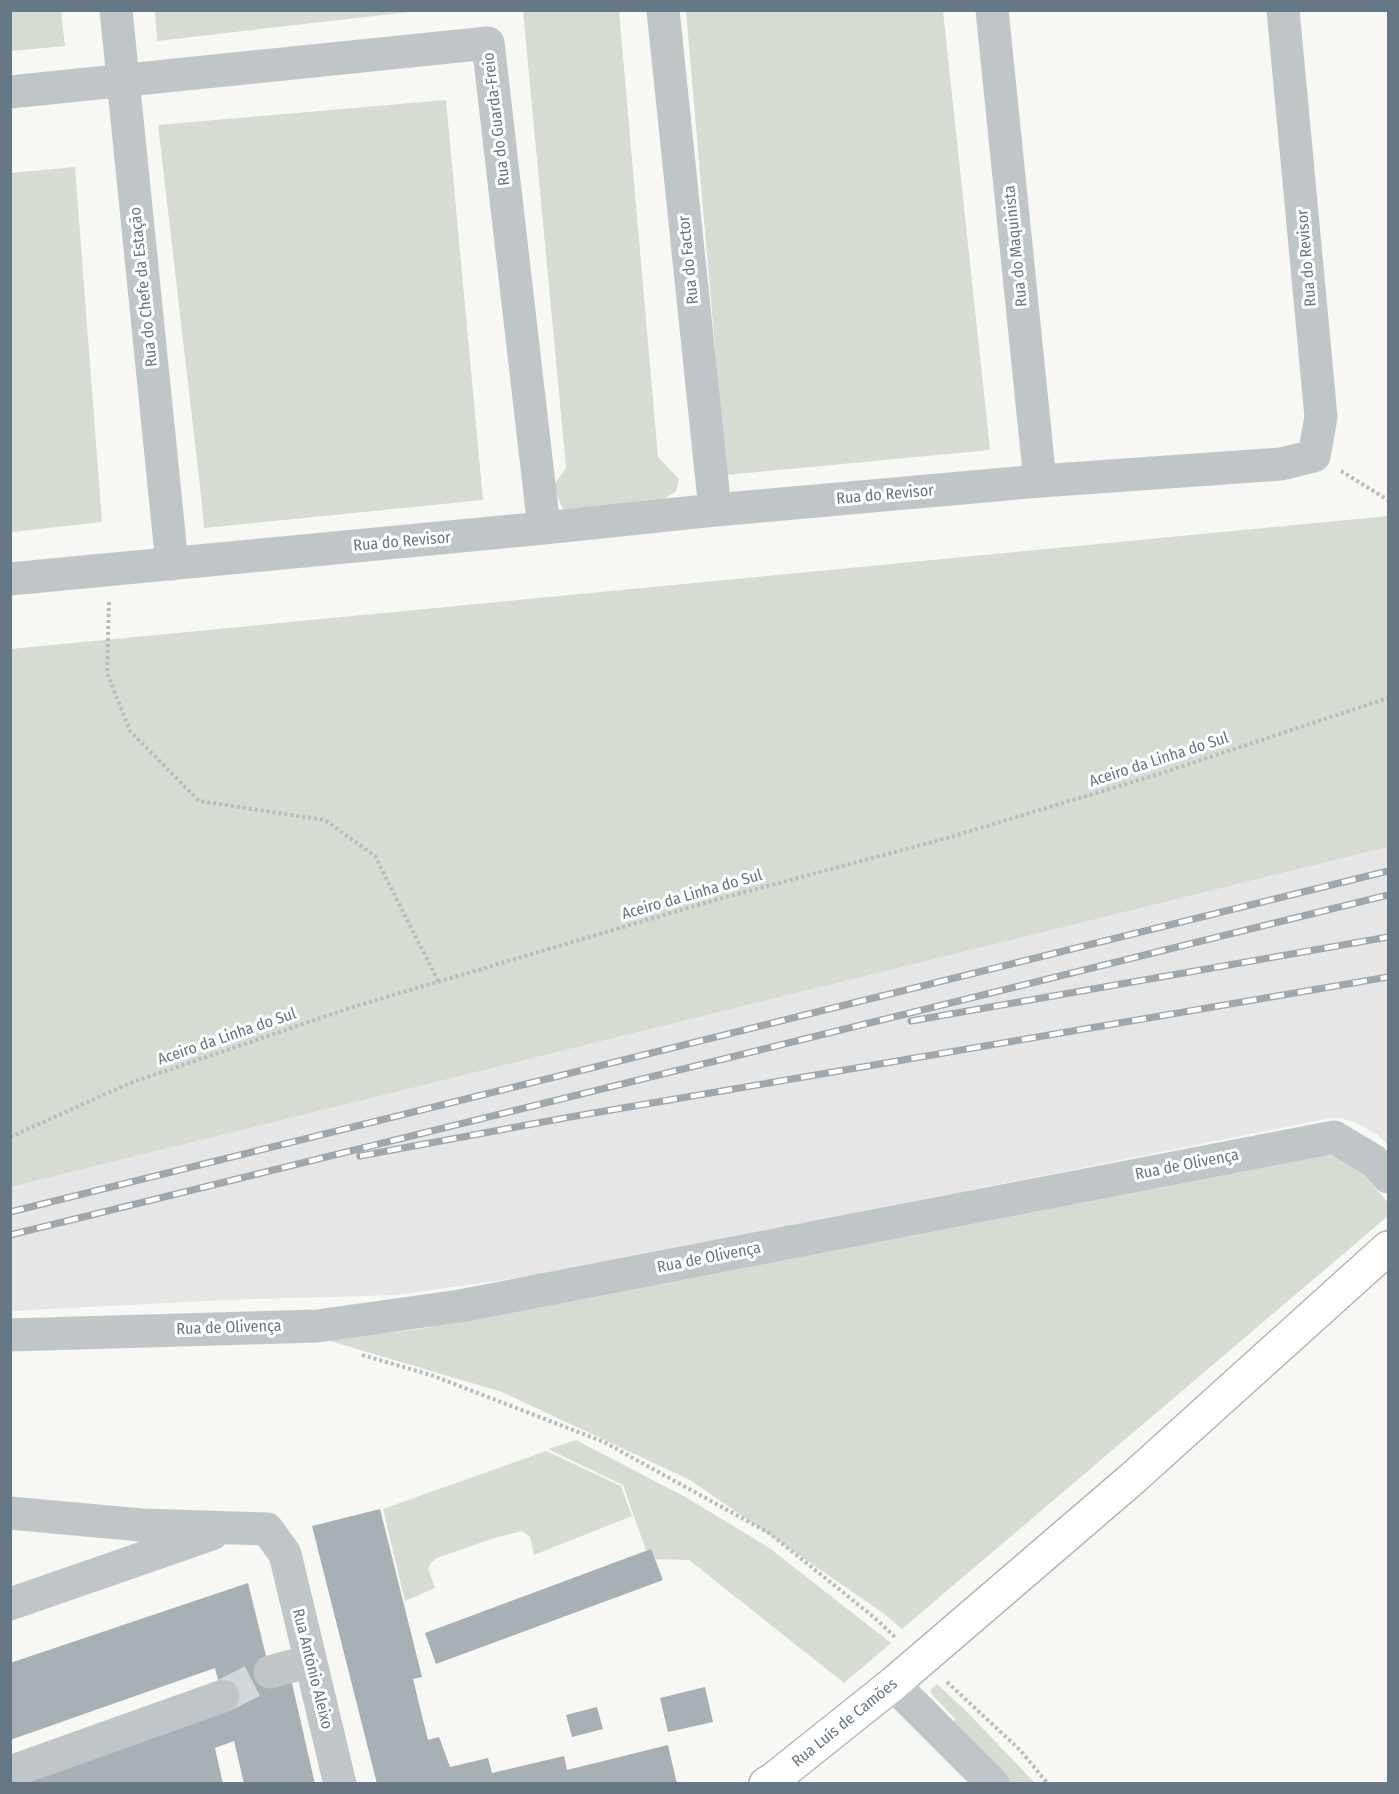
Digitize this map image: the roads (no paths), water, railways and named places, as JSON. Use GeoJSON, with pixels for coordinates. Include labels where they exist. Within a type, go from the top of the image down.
{"type":"FeatureCollection","features":[{"type":"Feature","properties":{"kind":"main road","name":"Rua Luís de Camões"},"geometry":{"type":"LineString","coordinates":[[772,1782],[922,1660],[1133,1478],[1389,1248]]}},
{"type":"Feature","properties":{"kind":"street","name":"Rua do Chefe da Estação"},"geometry":{"type":"LineString","coordinates":[[116,10],[172,564]]}},
{"type":"Feature","properties":{"kind":"street","name":"Rua do Factor"},"geometry":{"type":"LineString","coordinates":[[663,10],[715,510]]}},
{"type":"Feature","properties":{"kind":"street","name":"Rua do Maquinista"},"geometry":{"type":"LineString","coordinates":[[992,10],[1040,481]]}},
{"type":"Feature","properties":{"kind":"street","name":"Rua do Revisor"},"geometry":{"type":"LineString","coordinates":[[10,579],[715,510],[1040,481],[1281,464],[1314,456],[1322,417],[1283,10]]}},
{"type":"Feature","properties":{"kind":"street","name":"Rua do Guarda-Freio"},"geometry":{"type":"LineString","coordinates":[[10,92],[488,43],[544,528]]}},
{"type":"Feature","properties":{"kind":"street","name":"Rua de Olivença"},"geometry":{"type":"LineString","coordinates":[[10,1335],[317,1326],[460,1306],[1334,1137],[1374,1161],[1389,1178]]}},
{"type":"Feature","properties":{"kind":"street"},"geometry":{"type":"LineString","coordinates":[[10,1513],[141,1524],[231,1528]]}},
{"type":"Feature","properties":{"kind":"street"},"geometry":{"type":"LineString","coordinates":[[10,1604],[231,1528]]}},
{"type":"Feature","properties":{"kind":"street","name":"Rua António Aleixo"},"geometry":{"type":"LineString","coordinates":[[231,1528],[267,1529],[285,1554],[340,1784]]}},
{"type":"Feature","properties":{"kind":"street"},"geometry":{"type":"LineString","coordinates":[[270,1672],[310,1661]]}},
{"type":"Feature","properties":{"kind":"street"},"geometry":{"type":"LineString","coordinates":[[893,1684],[993,1784]]}},
{"type":"Feature","properties":{"kind":"street"},"geometry":{"type":"LineString","coordinates":[[10,1772],[223,1696]]}},
{"type":"Feature","properties":{"kind":"tunnel"},"geometry":{"type":"LineString","coordinates":[[223,1696],[270,1672]]}},
{"type":"Feature","properties":{"kind":"railway"},"geometry":{"type":"LineString","coordinates":[[10,1212],[1388,871]]}},
{"type":"Feature","properties":{"kind":"railway"},"geometry":{"type":"LineString","coordinates":[[10,1235],[1388,895]]}},
{"type":"Feature","properties":{"kind":"railway"},"geometry":{"type":"LineString","coordinates":[[911,1021],[1388,937]]}},
{"type":"Feature","properties":{"kind":"railway"},"geometry":{"type":"LineString","coordinates":[[360,1156],[570,1117],[1388,977]]}}]}
